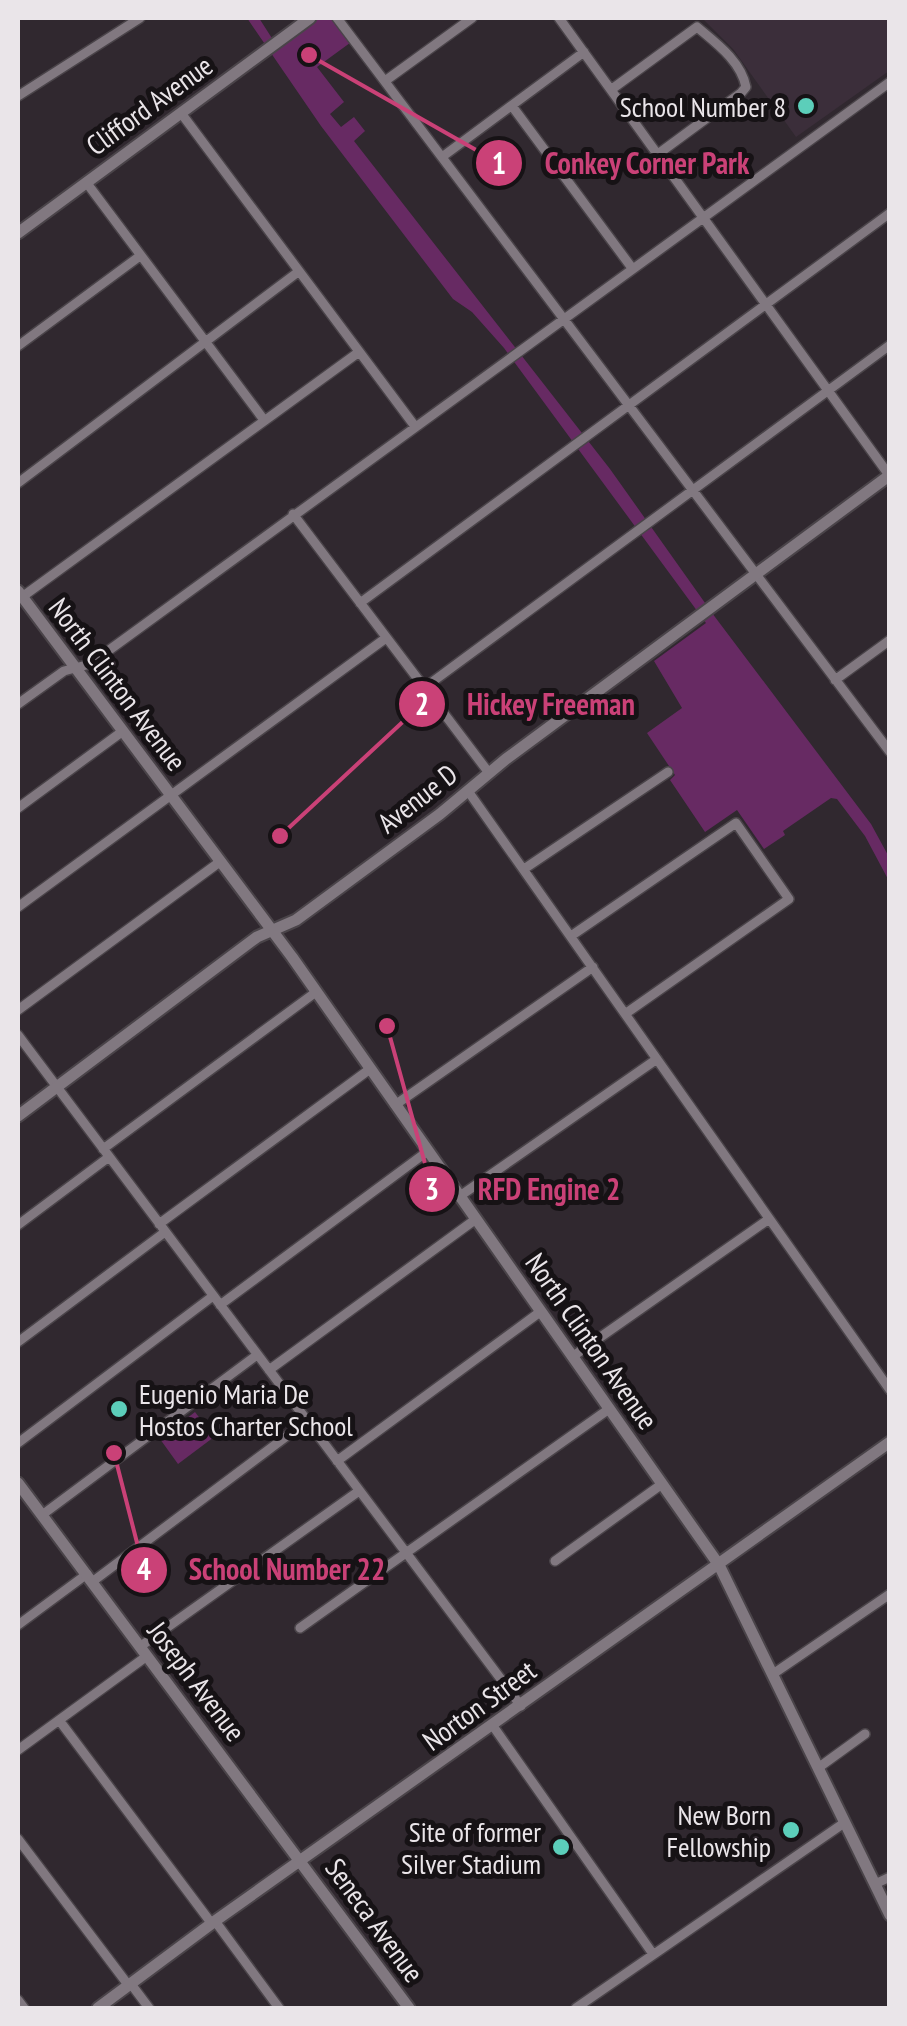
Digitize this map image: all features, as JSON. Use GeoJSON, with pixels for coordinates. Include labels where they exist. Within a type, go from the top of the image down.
{"type":"FeatureCollection","features":[{"type":"Feature","properties":{"kind":"street"},"geometry":{"type":"LineString","coordinates":[[18,96],[140,18]]}},
{"type":"Feature","properties":{"kind":"street","name":"Clifford Avenue"},"geometry":{"type":"LineString","coordinates":[[18,232],[310,18]]}},
{"type":"Feature","properties":{"kind":"street"},"geometry":{"type":"LineString","coordinates":[[337,18],[889,751]]}},
{"type":"Feature","properties":{"kind":"street"},"geometry":{"type":"LineString","coordinates":[[385,81],[472,18]]}},
{"type":"Feature","properties":{"kind":"street"},"geometry":{"type":"LineString","coordinates":[[559,18],[889,475]]}},
{"type":"Feature","properties":{"kind":"street"},"geometry":{"type":"LineString","coordinates":[[612,89],[697,26],[724,50],[744,78],[745,89],[658,154]]}},
{"type":"Feature","properties":{"kind":"street"},"geometry":{"type":"LineString","coordinates":[[442,157],[584,52]]}},
{"type":"Feature","properties":{"kind":"street"},"geometry":{"type":"LineString","coordinates":[[18,704],[61,672],[90,664],[890,82]]}},
{"type":"Feature","properties":{"kind":"street"},"geometry":{"type":"LineString","coordinates":[[512,106],[632,268]]}},
{"type":"Feature","properties":{"kind":"street"},"geometry":{"type":"LineString","coordinates":[[181,113],[414,426]]}},
{"type":"Feature","properties":{"kind":"street"},"geometry":{"type":"LineString","coordinates":[[86,182],[264,420]]}},
{"type":"Feature","properties":{"kind":"street"},"geometry":{"type":"LineString","coordinates":[[360,604],[890,213]]}},
{"type":"Feature","properties":{"kind":"street"},"geometry":{"type":"LineString","coordinates":[[18,346],[140,256]]}},
{"type":"Feature","properties":{"kind":"street"},"geometry":{"type":"LineString","coordinates":[[18,483],[298,272]]}},
{"type":"Feature","properties":{"kind":"street"},"geometry":{"type":"LineString","coordinates":[[424,688],[890,344]]}},
{"type":"Feature","properties":{"kind":"street"},"geometry":{"type":"LineString","coordinates":[[20,594],[358,352]]}},
{"type":"Feature","properties":{"kind":"street","name":"Avenue D"},"geometry":{"type":"LineString","coordinates":[[18,1116],[257,938],[296,920],[889,475]]}},
{"type":"Feature","properties":{"kind":"street"},"geometry":{"type":"LineString","coordinates":[[292,514],[489,773]]}},
{"type":"Feature","properties":{"kind":"street","name":"North Clinton Avenue"},"geometry":{"type":"LineString","coordinates":[[20,594],[272,930],[719,1565],[890,1915]]}},
{"type":"Feature","properties":{"kind":"street"},"geometry":{"type":"LineString","coordinates":[[18,908],[386,638]]}},
{"type":"Feature","properties":{"kind":"street"},"geometry":{"type":"LineString","coordinates":[[835,680],[890,640]]}},
{"type":"Feature","properties":{"kind":"street"},"geometry":{"type":"LineString","coordinates":[[18,808],[123,731]]}},
{"type":"Feature","properties":{"kind":"street"},"geometry":{"type":"LineString","coordinates":[[524,869],[668,772]]}},
{"type":"Feature","properties":{"kind":"street"},"geometry":{"type":"LineString","coordinates":[[468,791],[890,1390]]}},
{"type":"Feature","properties":{"kind":"street"},"geometry":{"type":"LineString","coordinates":[[570,936],[736,822],[788,900],[626,1014]]}},
{"type":"Feature","properties":{"kind":"street"},"geometry":{"type":"LineString","coordinates":[[18,1010],[221,862]]}},
{"type":"Feature","properties":{"kind":"street"},"geometry":{"type":"LineString","coordinates":[[396,1105],[593,968]]}},
{"type":"Feature","properties":{"kind":"street"},"geometry":{"type":"LineString","coordinates":[[18,1226],[106,1153],[316,992]]}},
{"type":"Feature","properties":{"kind":"street"},"geometry":{"type":"LineString","coordinates":[[18,1035],[521,1706]]}},
{"type":"Feature","properties":{"kind":"street"},"geometry":{"type":"LineString","coordinates":[[460,1196],[657,1059]]}},
{"type":"Feature","properties":{"kind":"street"},"geometry":{"type":"LineString","coordinates":[[18,1342],[370,1068]]}},
{"type":"Feature","properties":{"kind":"street"},"geometry":{"type":"LineString","coordinates":[[18,1443],[428,1151]]}},
{"type":"Feature","properties":{"kind":"street"},"geometry":{"type":"LineString","coordinates":[[572,1357],[769,1218]]}},
{"type":"Feature","properties":{"kind":"street"},"geometry":{"type":"LineString","coordinates":[[269,1370],[476,1219]]}},
{"type":"Feature","properties":{"kind":"street"},"geometry":{"type":"LineString","coordinates":[[337,1462],[540,1312]]}},
{"type":"Feature","properties":{"kind":"street"},"geometry":{"type":"LineString","coordinates":[[42,1515],[257,1355]]}},
{"type":"Feature","properties":{"kind":"street"},"geometry":{"type":"LineString","coordinates":[[300,1628],[609,1409]]}},
{"type":"Feature","properties":{"kind":"street"},"geometry":{"type":"LineString","coordinates":[[18,1625],[90,1578],[307,1421]]}},
{"type":"Feature","properties":{"kind":"street","name":"Norton Street"},"geometry":{"type":"LineString","coordinates":[[98,2008],[213,1922],[890,1442]]}},
{"type":"Feature","properties":{"kind":"street","name":"Joseph Avenue"},"geometry":{"type":"LineString","coordinates":[[18,1483],[301,1861]]}},
{"type":"Feature","properties":{"kind":"street"},"geometry":{"type":"LineString","coordinates":[[555,1561],[662,1484]]}},
{"type":"Feature","properties":{"kind":"street"},"geometry":{"type":"LineString","coordinates":[[18,1750],[359,1491]]}},
{"type":"Feature","properties":{"kind":"street"},"geometry":{"type":"LineString","coordinates":[[18,1508],[29,1499]]}},
{"type":"Feature","properties":{"kind":"street"},"geometry":{"type":"LineString","coordinates":[[773,1674],[890,1594]]}},
{"type":"Feature","properties":{"kind":"street"},"geometry":{"type":"LineString","coordinates":[[59,1720],[279,2008]]}},
{"type":"Feature","properties":{"kind":"street"},"geometry":{"type":"LineString","coordinates":[[494,1726],[653,1954]]}},
{"type":"Feature","properties":{"kind":"street"},"geometry":{"type":"LineString","coordinates":[[818,1768],[865,1734]]}},
{"type":"Feature","properties":{"kind":"street"},"geometry":{"type":"LineString","coordinates":[[576,2008],[844,1822]]}},
{"type":"Feature","properties":{"kind":"street"},"geometry":{"type":"LineString","coordinates":[[18,1839],[149,2008]]}},
{"type":"Feature","properties":{"kind":"street","name":"Seneca Avenue"},"geometry":{"type":"LineString","coordinates":[[301,1861],[409,2008]]}},
{"type":"Feature","properties":{"kind":"street"},"geometry":{"type":"LineString","coordinates":[[874,1884],[890,1877]]}},
{"type":"Feature","properties":{"kind":"street"},"geometry":{"type":"LineString","coordinates":[[18,2000],[24,2008]]}},
{"type":"Feature","properties":{"kind":"shaded area"},"geometry":{"type":"Polygon","coordinates":[[[247,18],[259,18],[275,43],[310,18],[337,18],[354,40],[317,67],[344,102],[330,114],[341,127],[354,117],[365,131],[354,141],[610,469],[715,617],[871,824],[889,857],[889,881],[865,836],[837,799],[831,798],[764,849],[737,810],[705,832],[670,780],[675,775],[647,733],[682,708],[654,661],[706,623],[504,348],[472,312],[453,299],[321,126],[247,18]]]}},
{"type":"Feature","properties":{"kind":"shaded area","name":"School Number 8"},"geometry":{"type":"Polygon","coordinates":[[[702,18],[889,18],[889,71],[796,137],[733,49],[702,18]]]}},
{"type":"Feature","properties":{"kind":"shaded area"},"geometry":{"type":"Polygon","coordinates":[[[195,1412],[214,1437],[178,1464],[160,1439],[195,1412]]]}},
{"type":"Feature","properties":{"kind":"place","name":"Conkey Corner Park"},"geometry":{"type":"Point","coordinates":[309,55]}},
{"type":"Feature","properties":{"kind":"place","name":"School Number 8"},"geometry":{"type":"Point","coordinates":[806,106]}},
{"type":"Feature","properties":{"kind":"place","name":"Hickey Freeman"},"geometry":{"type":"Point","coordinates":[280,836]}},
{"type":"Feature","properties":{"kind":"place","name":"RFD Engine 2"},"geometry":{"type":"Point","coordinates":[387,1026]}},
{"type":"Feature","properties":{"kind":"place","name":"Eugenio Maria De Hostos Charter School"},"geometry":{"type":"Point","coordinates":[119,1409]}},
{"type":"Feature","properties":{"kind":"place","name":"School Number 22"},"geometry":{"type":"Point","coordinates":[114,1453]}},
{"type":"Feature","properties":{"kind":"place","name":"New Born Fellowship"},"geometry":{"type":"Point","coordinates":[791,1830]}},
{"type":"Feature","properties":{"kind":"place","name":"Site of former Silver Stadium"},"geometry":{"type":"Point","coordinates":[561,1847]}}]}
